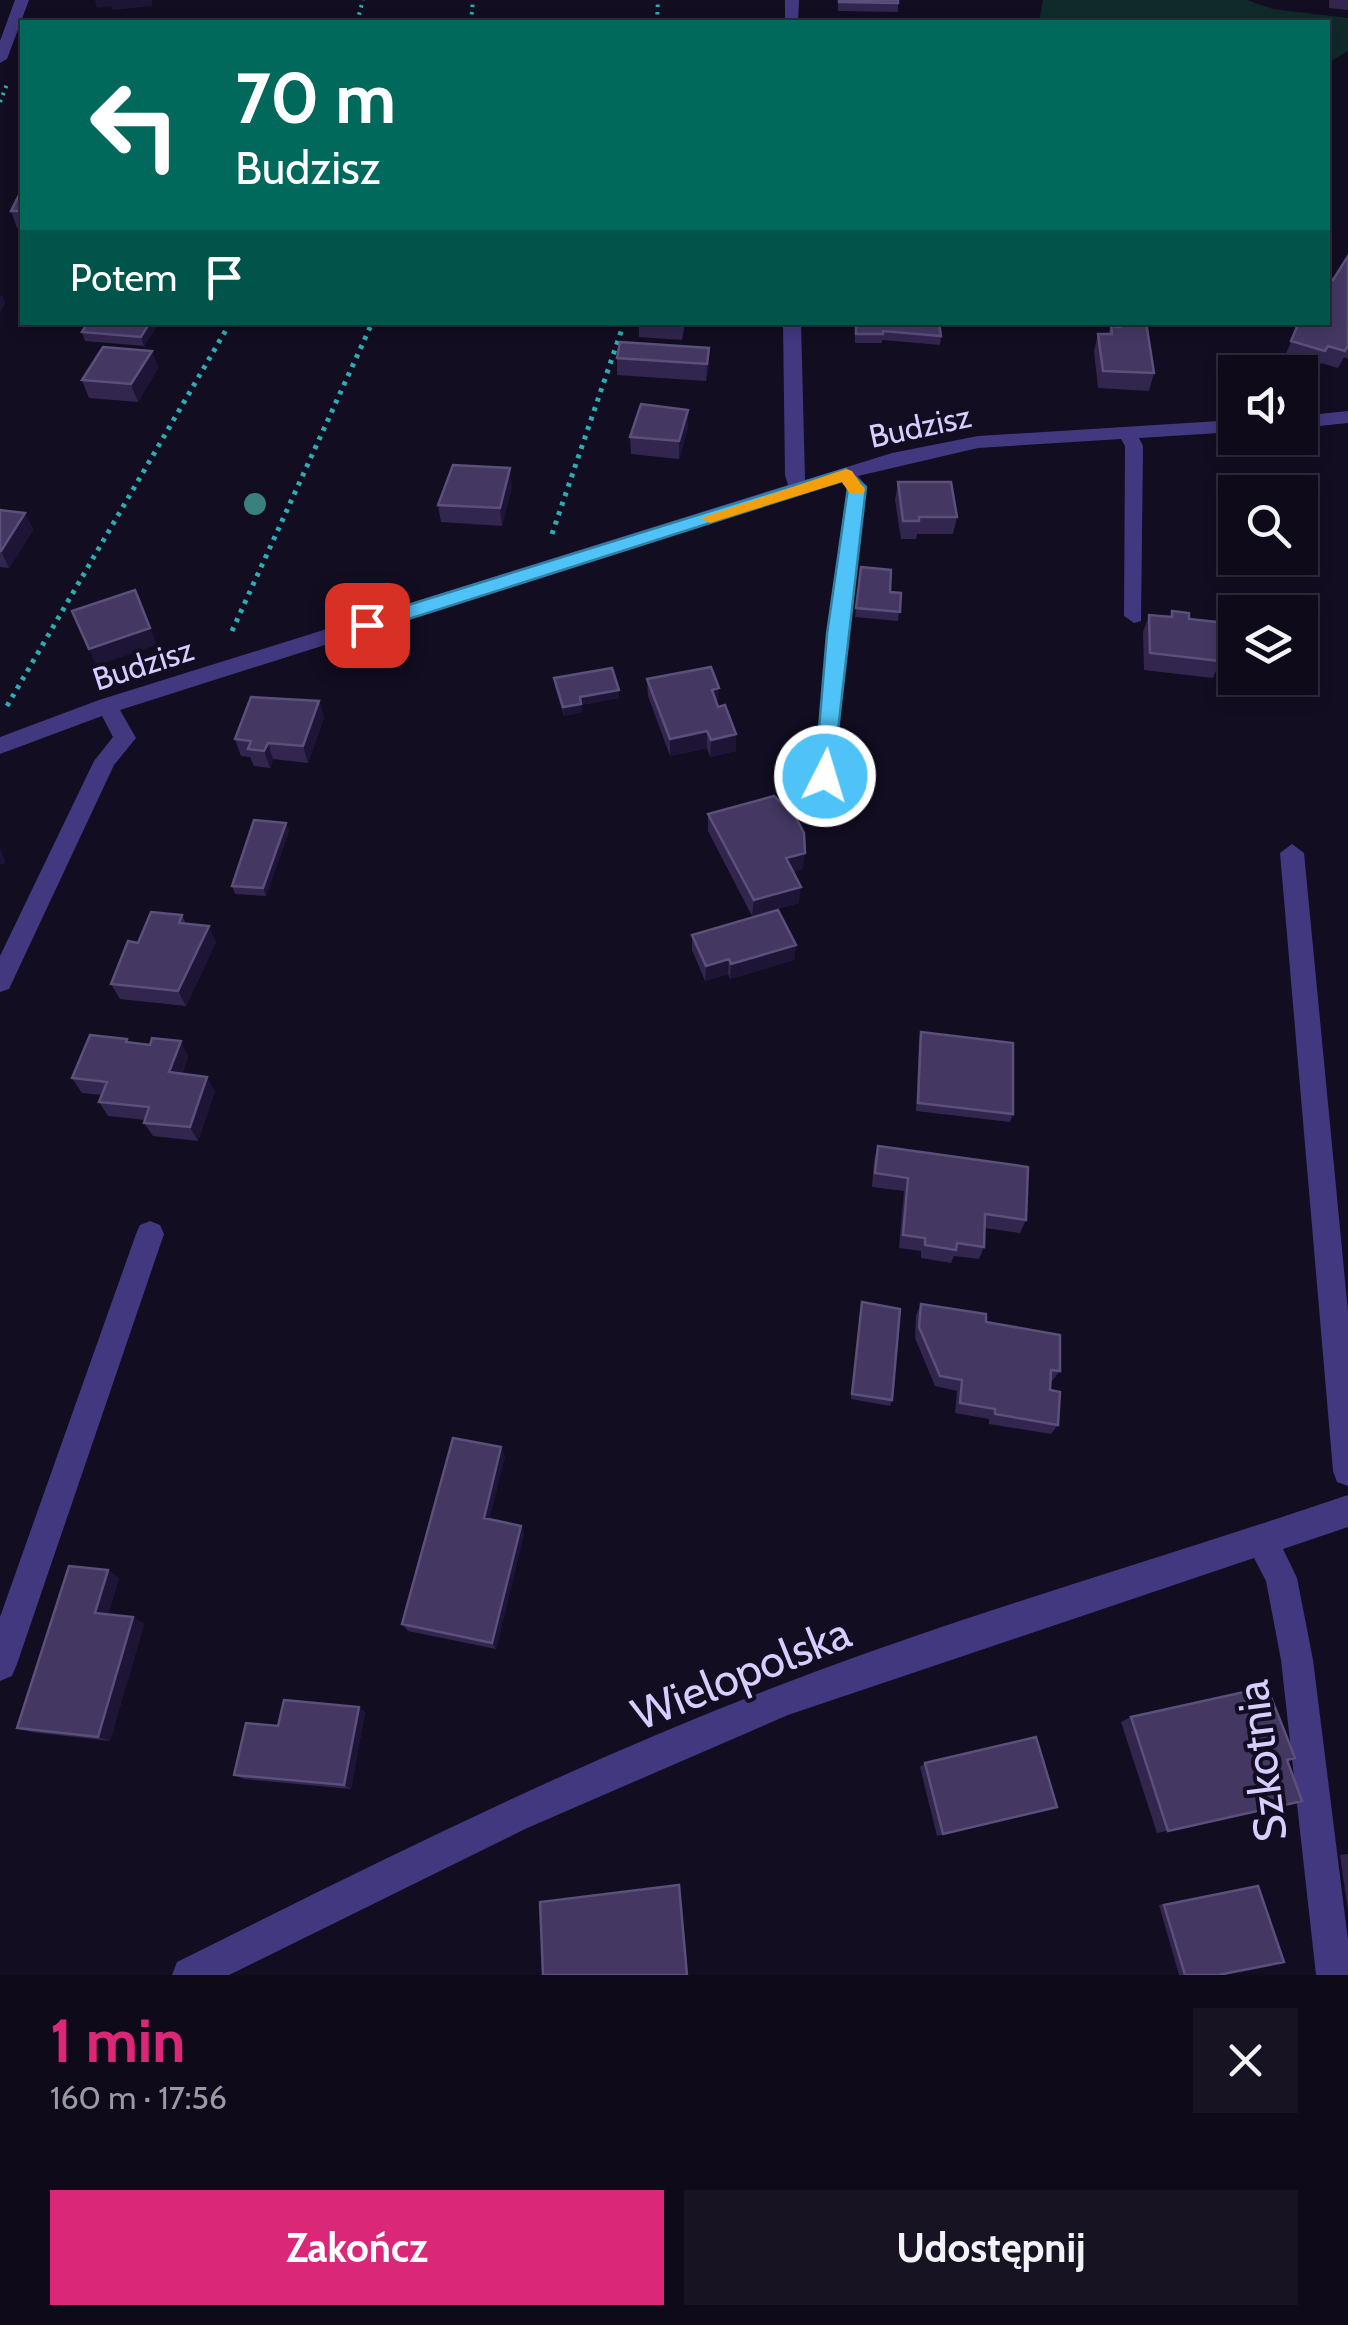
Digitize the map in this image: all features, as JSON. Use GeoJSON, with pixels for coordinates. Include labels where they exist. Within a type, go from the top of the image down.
{"type":"FeatureCollection","features":[{"type":"Feature","properties":{"kind":"street"},"geometry":{"type":"LineString","coordinates":[[0,59],[22,0]]}},
{"type":"Feature","properties":{"kind":"street"},"geometry":{"type":"LineString","coordinates":[[792,325],[794,475],[799,490]]}},
{"type":"Feature","properties":{"kind":"street"},"geometry":{"type":"LineString","coordinates":[[1318,420],[1348,417]]}},
{"type":"Feature","properties":{"kind":"street","name":"Budzisz"},"geometry":{"type":"LineString","coordinates":[[0,746],[106,706],[892,459],[978,442],[1218,427]]}},
{"type":"Feature","properties":{"kind":"street"},"geometry":{"type":"LineString","coordinates":[[1128,433],[1134,446],[1134,616]]}},
{"type":"Feature","properties":{"kind":"street"},"geometry":{"type":"LineString","coordinates":[[825,776],[837,634],[857,487],[846,474]]}},
{"type":"Feature","properties":{"kind":"street"},"geometry":{"type":"LineString","coordinates":[[0,982],[105,761],[125,738],[106,706]]}},
{"type":"Feature","properties":{"kind":"street"},"geometry":{"type":"LineString","coordinates":[[1292,854],[1348,1471]]}},
{"type":"Feature","properties":{"kind":"street"},"geometry":{"type":"LineString","coordinates":[[0,1664],[150,1234]]}},
{"type":"Feature","properties":{"kind":"street","name":"Wielopolska"},"geometry":{"type":"LineString","coordinates":[[190,1975],[444,1847],[711,1729],[922,1650],[1348,1510]]}},
{"type":"Feature","properties":{"kind":"street","name":"Szkotnia"},"geometry":{"type":"LineString","coordinates":[[1262,1540],[1281,1578],[1297,1660],[1334,1975]]}},
{"type":"Feature","properties":{"kind":"path"},"geometry":{"type":"LineString","coordinates":[[0,718],[228,325]]}},
{"type":"Feature","properties":{"kind":"path"},"geometry":{"type":"LineString","coordinates":[[229,668],[222,652],[371,325]]}},
{"type":"Feature","properties":{"kind":"path"},"geometry":{"type":"LineString","coordinates":[[554,567],[545,553],[623,325]]}},
{"type":"Feature","properties":{"kind":"green space"},"geometry":{"type":"Polygon","coordinates":[[[1043,0],[1247,0],[1273,9],[1348,18],[1348,51],[1330,62],[1330,20],[1039,20],[1043,0]]]}},
{"type":"Feature","properties":{"kind":"building"},"geometry":{"type":"Polygon","coordinates":[[[898,0],[898,3],[839,2],[898,0]]]}},
{"type":"Feature","properties":{"kind":"building"},"geometry":{"type":"Polygon","coordinates":[[[20,193],[20,211],[11,211],[20,193]]]}},
{"type":"Feature","properties":{"kind":"building"},"geometry":{"type":"Polygon","coordinates":[[[1348,256],[1345,351],[1328,346],[1325,351],[1291,341],[1298,325],[1330,325],[1330,279],[1333,280],[1348,256]]]}},
{"type":"Feature","properties":{"kind":"building"},"geometry":{"type":"Polygon","coordinates":[[[86,325],[148,325],[141,337],[82,332],[86,325]]]}},
{"type":"Feature","properties":{"kind":"building"},"geometry":{"type":"Polygon","coordinates":[[[856,325],[939,325],[941,336],[883,331],[856,334],[856,325]]]}},
{"type":"Feature","properties":{"kind":"building"},"geometry":{"type":"Polygon","coordinates":[[[1146,325],[1154,373],[1103,371],[1098,334],[1112,334],[1111,326],[1146,325]]]}},
{"type":"Feature","properties":{"kind":"building"},"geometry":{"type":"Polygon","coordinates":[[[620,342],[709,348],[707,364],[617,358],[620,342]]]}},
{"type":"Feature","properties":{"kind":"building"},"geometry":{"type":"Polygon","coordinates":[[[103,347],[152,351],[131,384],[82,380],[103,347]]]}},
{"type":"Feature","properties":{"kind":"building"},"geometry":{"type":"Polygon","coordinates":[[[641,404],[688,410],[679,441],[630,437],[641,404]]]}},
{"type":"Feature","properties":{"kind":"building"},"geometry":{"type":"Polygon","coordinates":[[[453,465],[510,468],[500,508],[438,505],[453,465]]]}},
{"type":"Feature","properties":{"kind":"building"},"geometry":{"type":"Polygon","coordinates":[[[898,482],[951,482],[957,517],[903,521],[898,482]]]}},
{"type":"Feature","properties":{"kind":"building"},"geometry":{"type":"Polygon","coordinates":[[[0,510],[25,513],[1,551],[0,551],[0,510]]]}},
{"type":"Feature","properties":{"kind":"building"},"geometry":{"type":"Polygon","coordinates":[[[861,567],[891,570],[890,592],[901,593],[900,612],[856,608],[861,567]]]}},
{"type":"Feature","properties":{"kind":"building"},"geometry":{"type":"Polygon","coordinates":[[[135,590],[150,628],[89,649],[72,611],[135,590]]]}},
{"type":"Feature","properties":{"kind":"building"},"geometry":{"type":"Polygon","coordinates":[[[1172,611],[1189,613],[1189,619],[1217,622],[1218,661],[1150,653],[1149,615],[1172,617],[1172,611]]]}},
{"type":"Feature","properties":{"kind":"building"},"geometry":{"type":"Polygon","coordinates":[[[711,667],[719,688],[712,690],[718,707],[725,705],[736,734],[711,740],[707,731],[670,739],[647,679],[711,667]]]}},
{"type":"Feature","properties":{"kind":"building"},"geometry":{"type":"Polygon","coordinates":[[[612,668],[619,690],[580,697],[581,704],[563,707],[554,678],[612,668]]]}},
{"type":"Feature","properties":{"kind":"building"},"geometry":{"type":"Polygon","coordinates":[[[251,697],[319,701],[303,746],[268,743],[264,751],[248,749],[251,741],[235,739],[251,697]]]}},
{"type":"Feature","properties":{"kind":"building"},"geometry":{"type":"Polygon","coordinates":[[[774,796],[794,814],[804,833],[805,853],[786,858],[801,887],[754,900],[708,814],[774,796]]]}},
{"type":"Feature","properties":{"kind":"building"},"geometry":{"type":"Polygon","coordinates":[[[254,820],[286,823],[263,888],[232,886],[254,820]]]}},
{"type":"Feature","properties":{"kind":"building"},"geometry":{"type":"Polygon","coordinates":[[[778,910],[796,945],[731,964],[729,959],[706,966],[692,935],[778,910]]]}},
{"type":"Feature","properties":{"kind":"building"},"geometry":{"type":"Polygon","coordinates":[[[151,912],[182,915],[179,923],[209,926],[178,991],[111,984],[128,941],[138,943],[151,912]]]}},
{"type":"Feature","properties":{"kind":"building"},"geometry":{"type":"Polygon","coordinates":[[[921,1032],[1013,1043],[1013,1114],[918,1103],[921,1032]]]}},
{"type":"Feature","properties":{"kind":"building"},"geometry":{"type":"Polygon","coordinates":[[[90,1035],[150,1045],[152,1038],[181,1041],[169,1072],[207,1077],[190,1127],[144,1123],[149,1107],[99,1102],[107,1082],[72,1078],[90,1035]]]}},
{"type":"Feature","properties":{"kind":"building"},"geometry":{"type":"Polygon","coordinates":[[[878,1146],[1028,1167],[1026,1220],[985,1214],[984,1247],[957,1243],[956,1250],[925,1245],[925,1238],[903,1235],[908,1178],[875,1173],[878,1146]]]}},
{"type":"Feature","properties":{"kind":"building"},"geometry":{"type":"Polygon","coordinates":[[[862,1302],[900,1309],[892,1400],[852,1394],[862,1302]]]}},
{"type":"Feature","properties":{"kind":"building"},"geometry":{"type":"Polygon","coordinates":[[[921,1304],[986,1314],[986,1322],[1060,1335],[1060,1371],[1051,1370],[1050,1390],[1060,1392],[1058,1425],[995,1414],[995,1409],[960,1403],[962,1380],[940,1376],[919,1327],[921,1304]]]}},
{"type":"Feature","properties":{"kind":"building"},"geometry":{"type":"Polygon","coordinates":[[[453,1438],[501,1447],[484,1518],[521,1526],[492,1643],[402,1624],[453,1438]]]}},
{"type":"Feature","properties":{"kind":"building"},"geometry":{"type":"Polygon","coordinates":[[[69,1566],[108,1570],[95,1613],[133,1617],[98,1737],[17,1728],[69,1566]]]}},
{"type":"Feature","properties":{"kind":"building"},"geometry":{"type":"Polygon","coordinates":[[[1267,1687],[1295,1758],[1287,1760],[1302,1801],[1168,1831],[1131,1717],[1267,1687]]]}},
{"type":"Feature","properties":{"kind":"building"},"geometry":{"type":"Polygon","coordinates":[[[284,1700],[359,1707],[344,1785],[234,1775],[246,1723],[278,1726],[284,1700]]]}},
{"type":"Feature","properties":{"kind":"building"},"geometry":{"type":"Polygon","coordinates":[[[1036,1737],[1057,1807],[943,1834],[925,1763],[1036,1737]]]}},
{"type":"Feature","properties":{"kind":"building"},"geometry":{"type":"Polygon","coordinates":[[[679,1885],[687,1975],[543,1975],[540,1902],[679,1885]]]}},
{"type":"Feature","properties":{"kind":"building"},"geometry":{"type":"Polygon","coordinates":[[[1258,1886],[1284,1962],[1218,1975],[1185,1975],[1164,1905],[1258,1886]]]}},
{"type":"Feature","properties":{"kind":"slow traffic"},"geometry":{"type":"LineString","coordinates":[[710,518],[846,474],[857,490]]}},
{"type":"Feature","properties":{"kind":"route"},"geometry":{"type":"LineString","coordinates":[[367,625],[846,474],[857,487],[837,634],[825,776]]}}]}
